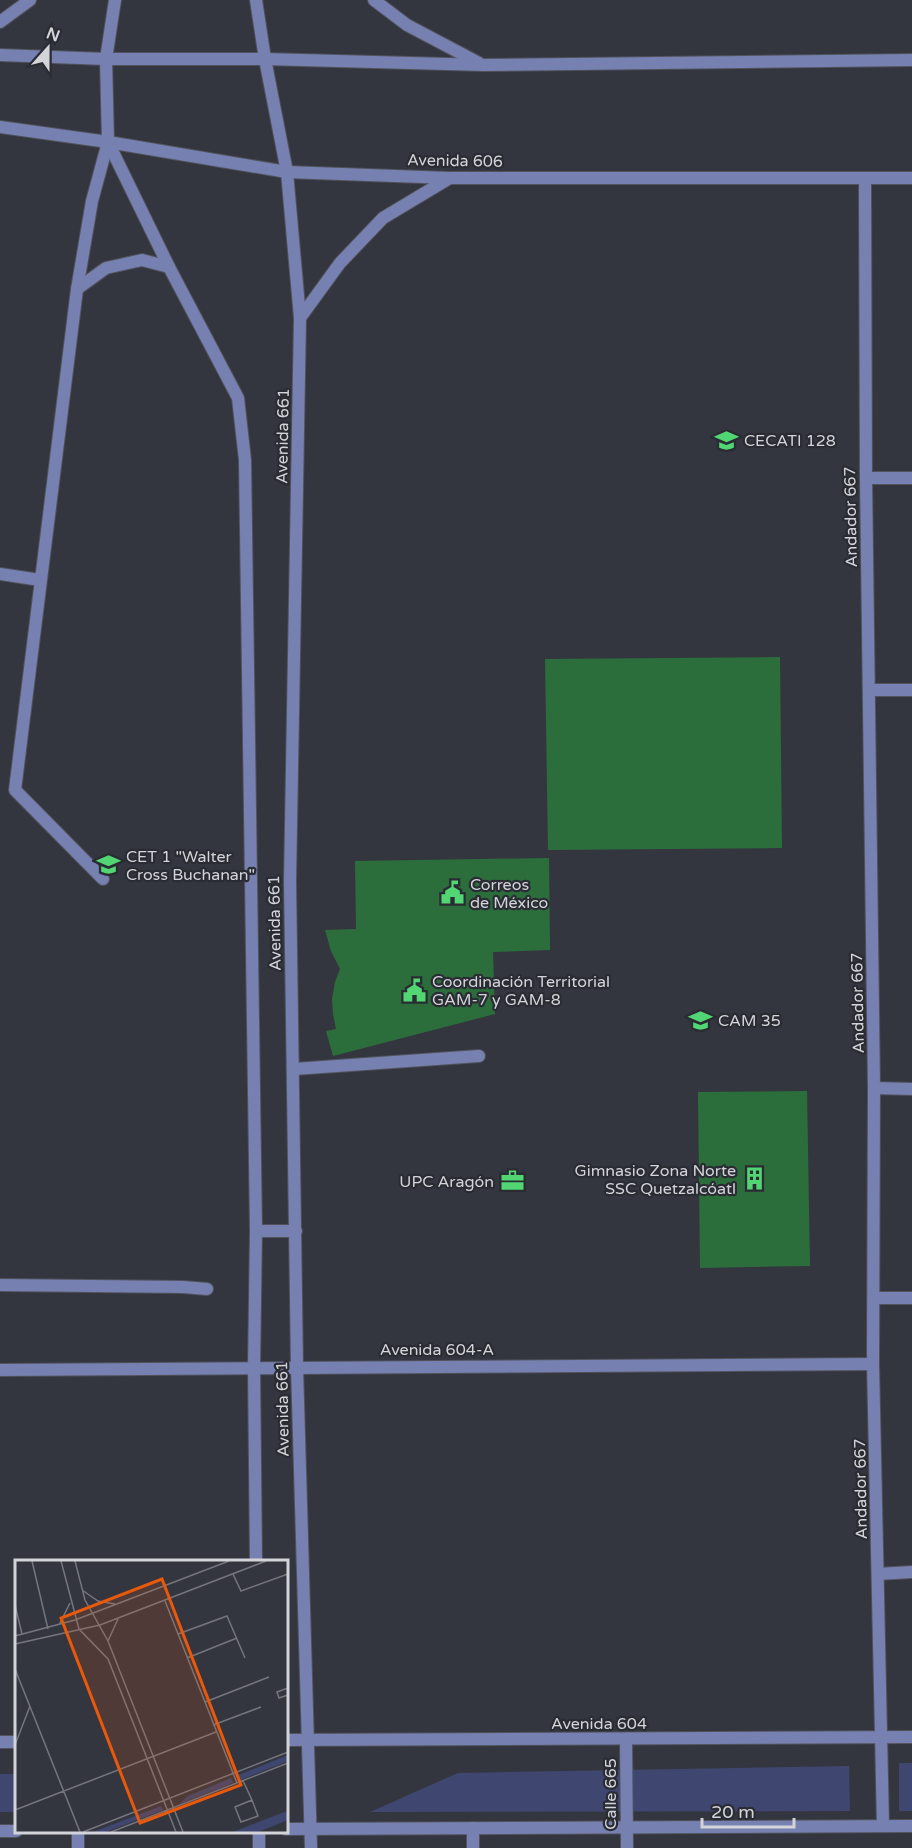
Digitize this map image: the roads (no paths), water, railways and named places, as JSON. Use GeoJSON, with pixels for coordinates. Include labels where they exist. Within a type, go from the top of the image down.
{"type":"FeatureCollection","features":[{"type":"Feature","properties":{"kind":"street"},"geometry":{"type":"LineString","coordinates":[[0,22],[30,0]]}},
{"type":"Feature","properties":{"kind":"street","name":"Avenida 661"},"geometry":{"type":"LineString","coordinates":[[115,0],[106,59],[108,142],[169,267],[238,398],[245,460],[256,1231],[254,1368],[256,1560]]}},
{"type":"Feature","properties":{"kind":"street","name":"Avenida 661"},"geometry":{"type":"LineString","coordinates":[[256,0],[287,172],[300,318],[290,881],[297,1231],[297,1367],[311,1848]]}},
{"type":"Feature","properties":{"kind":"street"},"geometry":{"type":"LineString","coordinates":[[374,0],[407,25],[483,65]]}},
{"type":"Feature","properties":{"kind":"street"},"geometry":{"type":"LineString","coordinates":[[0,56],[265,59],[483,65],[912,60]]}},
{"type":"Feature","properties":{"kind":"street","name":"Avenida 606"},"geometry":{"type":"LineString","coordinates":[[0,127],[108,142],[287,172],[448,178],[912,178]]}},
{"type":"Feature","properties":{"kind":"street"},"geometry":{"type":"LineString","coordinates":[[103,879],[15,790],[77,289],[92,201],[108,142]]}},
{"type":"Feature","properties":{"kind":"street"},"geometry":{"type":"LineString","coordinates":[[300,318],[340,263],[383,218],[448,178]]}},
{"type":"Feature","properties":{"kind":"street","name":"Andador 667"},"geometry":{"type":"LineString","coordinates":[[865,179],[866,478],[874,1088],[873,1364],[883,1826]]}},
{"type":"Feature","properties":{"kind":"street"},"geometry":{"type":"LineString","coordinates":[[77,289],[106,268],[142,260],[169,267]]}},
{"type":"Feature","properties":{"kind":"street"},"geometry":{"type":"LineString","coordinates":[[866,478],[912,478]]}},
{"type":"Feature","properties":{"kind":"street"},"geometry":{"type":"LineString","coordinates":[[0,574],[40,580]]}},
{"type":"Feature","properties":{"kind":"street"},"geometry":{"type":"LineString","coordinates":[[869,690],[912,690]]}},
{"type":"Feature","properties":{"kind":"street"},"geometry":{"type":"LineString","coordinates":[[294,1069],[479,1056]]}},
{"type":"Feature","properties":{"kind":"street"},"geometry":{"type":"LineString","coordinates":[[874,1088],[912,1089]]}},
{"type":"Feature","properties":{"kind":"street"},"geometry":{"type":"LineString","coordinates":[[256,1231],[297,1231]]}},
{"type":"Feature","properties":{"kind":"street"},"geometry":{"type":"LineString","coordinates":[[0,1285],[207,1289]]}},
{"type":"Feature","properties":{"kind":"street"},"geometry":{"type":"LineString","coordinates":[[874,1298],[912,1298]]}},
{"type":"Feature","properties":{"kind":"street","name":"Avenida 604-A"},"geometry":{"type":"LineString","coordinates":[[0,1370],[873,1364]]}},
{"type":"Feature","properties":{"kind":"street"},"geometry":{"type":"LineString","coordinates":[[878,1574],[912,1572]]}},
{"type":"Feature","properties":{"kind":"street","name":"Avenida 604"},"geometry":{"type":"LineString","coordinates":[[288,1740],[912,1737]]}},
{"type":"Feature","properties":{"kind":"street","name":"Calle 665"},"geometry":{"type":"LineString","coordinates":[[626,1739],[627,1848]]}},
{"type":"Feature","properties":{"kind":"street"},"geometry":{"type":"LineString","coordinates":[[288,1829],[912,1826]]}},
{"type":"Feature","properties":{"kind":"street"},"geometry":{"type":"LineString","coordinates":[[473,1828],[473,1848]]}},
{"type":"Feature","properties":{"kind":"place","name":"CECATI 128"},"geometry":{"type":"Point","coordinates":[726,440]}},
{"type":"Feature","properties":{"kind":"place","name":"CET 1 \"Walter Cross Buchanan\""},"geometry":{"type":"Point","coordinates":[108,865]}},
{"type":"Feature","properties":{"kind":"place","name":"Correos de México"},"geometry":{"type":"Point","coordinates":[452,893]}},
{"type":"Feature","properties":{"kind":"place","name":"Coordinación Territorial GAM-7 y GAM-8"},"geometry":{"type":"Point","coordinates":[414,990]}},
{"type":"Feature","properties":{"kind":"place","name":"CAM 35"},"geometry":{"type":"Point","coordinates":[700,1020]}},
{"type":"Feature","properties":{"kind":"place","name":"Gimnasio Zona Norte SSC Quetzalcóatl"},"geometry":{"type":"Point","coordinates":[754,1179]}},
{"type":"Feature","properties":{"kind":"place","name":"UPC Aragón"},"geometry":{"type":"Point","coordinates":[512,1181]}}]}
